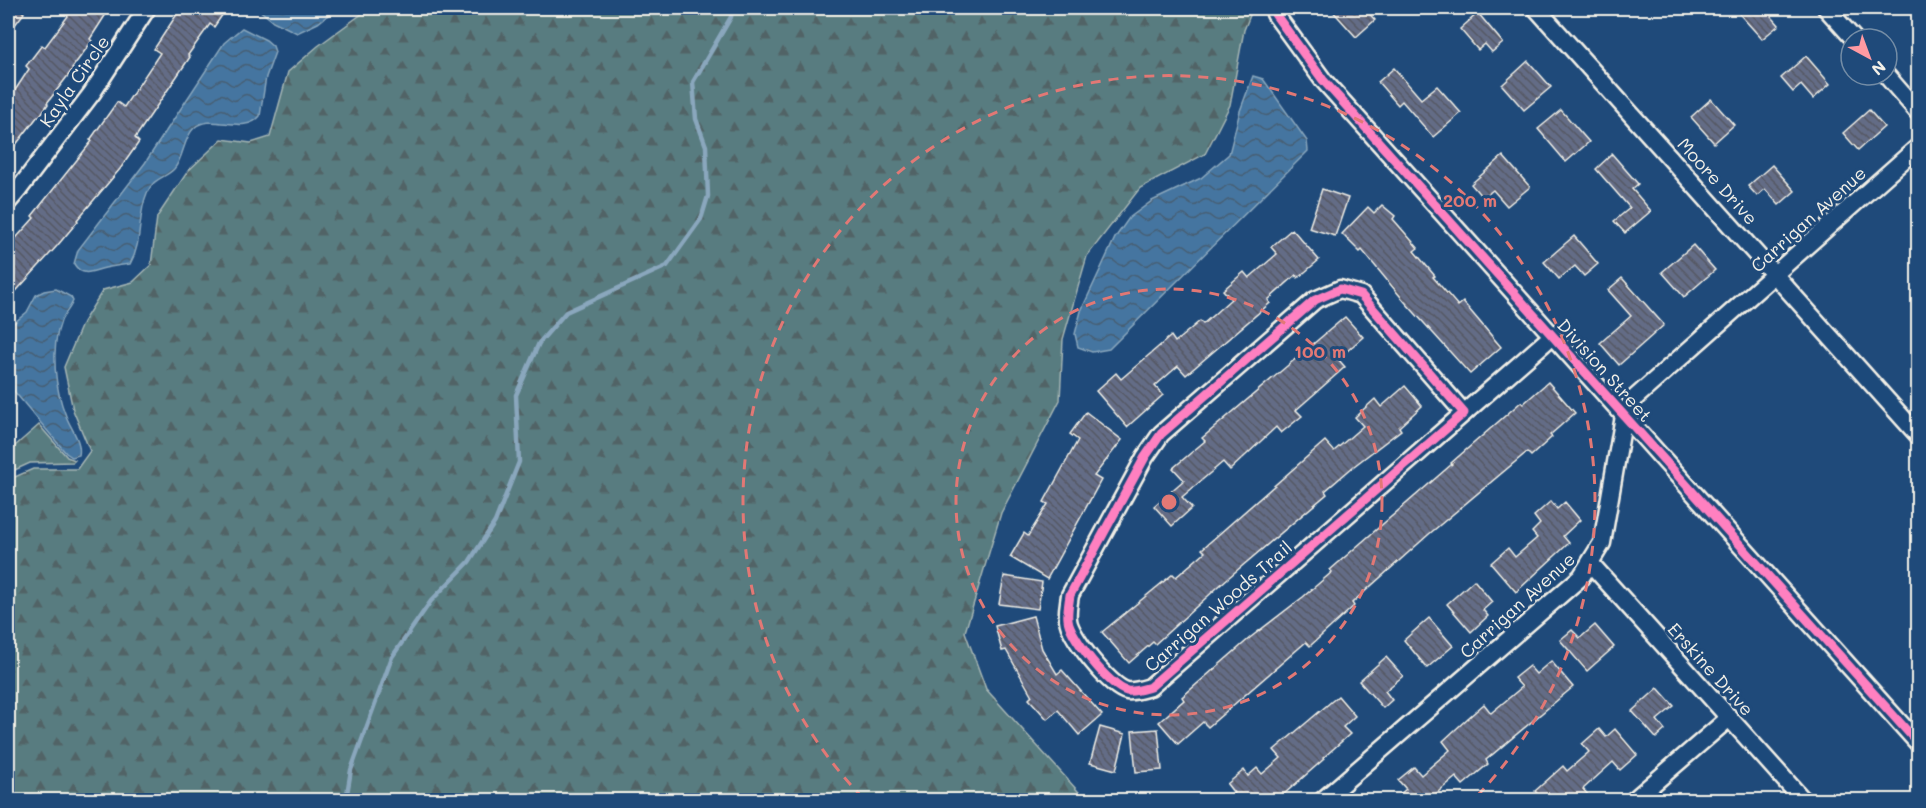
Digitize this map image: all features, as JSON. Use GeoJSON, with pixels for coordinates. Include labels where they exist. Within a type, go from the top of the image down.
{"type":"FeatureCollection","features":[{"type":"Feature","properties":{"kind":"street","name":"Kayla Circle"},"geometry":{"type":"LineString","coordinates":[[8,202],[92,93],[147,8]]}},
{"type":"Feature","properties":{"kind":"street","name":"Moore Drive"},"geometry":{"type":"LineString","coordinates":[[1536,8],[1918,435]]}},
{"type":"Feature","properties":{"kind":"street"},"geometry":{"type":"LineString","coordinates":[[1826,8],[1843,27]]}},
{"type":"Feature","properties":{"kind":"street","name":"Division Street"},"geometry":{"type":"LineString","coordinates":[[1275,14],[1323,80],[1918,743]]}},
{"type":"Feature","properties":{"kind":"street"},"geometry":{"type":"LineString","coordinates":[[1896,87],[1918,112]]}},
{"type":"Feature","properties":{"kind":"street","name":"Carrigan Avenue"},"geometry":{"type":"LineString","coordinates":[[1323,801],[1581,577],[1602,543],[1624,416],[1636,397],[1918,147]]}},
{"type":"Feature","properties":{"kind":"street","name":"Carrigan Woods Trail"},"geometry":{"type":"LineString","coordinates":[[1464,413],[1361,295],[1340,289],[1315,300],[1161,434],[1145,457],[1070,595],[1068,620],[1075,640],[1115,685],[1126,691],[1138,691],[1150,687],[1464,413],[1552,336]]}},
{"type":"Feature","properties":{"kind":"street","name":"Erskine Drive"},"geometry":{"type":"LineString","coordinates":[[1591,564],[1803,801]]}},
{"type":"Feature","properties":{"kind":"street"},"geometry":{"type":"LineString","coordinates":[[1634,801],[1728,719]]}},
{"type":"Feature","properties":{"kind":"green space"},"geometry":{"type":"Polygon","coordinates":[[[366,8],[1253,8],[1244,30],[1230,105],[1205,154],[1140,188],[1087,256],[1063,339],[1060,400],[1001,513],[965,632],[986,689],[1086,800],[8,800],[8,480],[33,469],[77,469],[90,451],[73,410],[64,367],[83,322],[103,290],[133,282],[151,265],[157,217],[188,171],[222,139],[251,143],[270,137],[288,72],[318,46],[363,13],[366,8]]]}},
{"type":"Feature","properties":{"kind":"green space"},"geometry":{"type":"Polygon","coordinates":[[[39,425],[67,457],[75,460],[73,462],[30,463],[8,473],[8,452],[39,425]]]}},
{"type":"Feature","properties":{"kind":"water"},"geometry":{"type":"Polygon","coordinates":[[[257,8],[337,8],[318,23],[297,33],[273,21],[257,8]]]}},
{"type":"Feature","properties":{"kind":"water"},"geometry":{"type":"Polygon","coordinates":[[[242,28],[266,40],[273,46],[275,52],[266,77],[260,116],[253,122],[245,124],[209,122],[194,128],[190,132],[174,169],[156,181],[147,193],[137,247],[130,264],[88,272],[81,271],[74,264],[78,250],[145,163],[224,43],[242,28]]]}},
{"type":"Feature","properties":{"kind":"water"},"geometry":{"type":"Polygon","coordinates":[[[1253,76],[1263,79],[1307,141],[1308,151],[1109,349],[1092,352],[1078,347],[1075,334],[1081,311],[1115,238],[1129,218],[1152,201],[1201,178],[1229,154],[1240,111],[1253,76]]]}},
{"type":"Feature","properties":{"kind":"water"},"geometry":{"type":"Polygon","coordinates":[[[56,289],[71,297],[73,301],[61,321],[55,357],[59,394],[80,450],[79,455],[72,457],[66,453],[8,384],[8,328],[27,312],[36,295],[56,289]]]}},
{"type":"Feature","properties":{"kind":"building"},"geometry":{"type":"Polygon","coordinates":[[[8,8],[17,8],[24,13],[8,34],[8,8]]]}},
{"type":"Feature","properties":{"kind":"building"},"geometry":{"type":"Polygon","coordinates":[[[55,8],[110,8],[73,69],[39,117],[8,155],[8,101],[29,69],[26,66],[42,45],[45,47],[68,16],[55,8]]]}},
{"type":"Feature","properties":{"kind":"building"},"geometry":{"type":"Polygon","coordinates":[[[181,8],[227,8],[214,27],[210,24],[188,55],[190,57],[135,138],[139,142],[120,169],[57,246],[8,300],[8,247],[34,218],[32,216],[92,141],[90,140],[117,102],[124,107],[160,53],[154,49],[181,8]]]}},
{"type":"Feature","properties":{"kind":"building"},"geometry":{"type":"Polygon","coordinates":[[[1330,8],[1364,8],[1375,20],[1356,37],[1330,8]]]}},
{"type":"Feature","properties":{"kind":"building"},"geometry":{"type":"Polygon","coordinates":[[[1734,8],[1764,8],[1779,25],[1762,39],[1734,8]]]}},
{"type":"Feature","properties":{"kind":"building"},"geometry":{"type":"Polygon","coordinates":[[[1478,13],[1503,43],[1492,52],[1485,44],[1478,50],[1460,29],[1478,13]]]}},
{"type":"Feature","properties":{"kind":"building"},"geometry":{"type":"Polygon","coordinates":[[[1806,56],[1830,84],[1813,99],[1801,85],[1793,92],[1781,78],[1806,56]]]}},
{"type":"Feature","properties":{"kind":"building"},"geometry":{"type":"Polygon","coordinates":[[[1528,61],[1551,87],[1524,110],[1502,85],[1528,61]]]}},
{"type":"Feature","properties":{"kind":"building"},"geometry":{"type":"Polygon","coordinates":[[[1394,68],[1421,99],[1437,86],[1461,113],[1433,137],[1402,101],[1398,105],[1378,82],[1394,68]]]}},
{"type":"Feature","properties":{"kind":"building"},"geometry":{"type":"Polygon","coordinates":[[[1711,99],[1734,125],[1714,143],[1691,117],[1711,99]]]}},
{"type":"Feature","properties":{"kind":"building"},"geometry":{"type":"Polygon","coordinates":[[[1561,110],[1589,142],[1566,162],[1538,129],[1561,110]]]}},
{"type":"Feature","properties":{"kind":"building"},"geometry":{"type":"Polygon","coordinates":[[[1869,110],[1884,127],[1858,150],[1843,133],[1869,110]]]}},
{"type":"Feature","properties":{"kind":"building"},"geometry":{"type":"Polygon","coordinates":[[[1612,154],[1638,184],[1632,189],[1651,211],[1625,233],[1614,221],[1630,208],[1596,169],[1612,154]]]}},
{"type":"Feature","properties":{"kind":"building"},"geometry":{"type":"Polygon","coordinates":[[[1503,156],[1530,187],[1507,206],[1493,190],[1483,198],[1471,184],[1503,156]]]}},
{"type":"Feature","properties":{"kind":"building"},"geometry":{"type":"Polygon","coordinates":[[[1772,165],[1795,191],[1779,205],[1765,189],[1757,196],[1748,186],[1772,165]]]}},
{"type":"Feature","properties":{"kind":"building"},"geometry":{"type":"Polygon","coordinates":[[[1322,189],[1348,198],[1335,236],[1309,228],[1322,189]]]}},
{"type":"Feature","properties":{"kind":"building"},"geometry":{"type":"Polygon","coordinates":[[[1382,205],[1395,216],[1393,219],[1418,248],[1414,251],[1435,276],[1433,277],[1458,306],[1463,302],[1501,347],[1470,374],[1362,250],[1360,252],[1342,234],[1368,207],[1374,213],[1382,205]]]}},
{"type":"Feature","properties":{"kind":"building"},"geometry":{"type":"Polygon","coordinates":[[[1292,229],[1319,260],[1298,278],[1296,275],[1268,300],[1270,303],[1186,375],[1178,366],[1155,386],[1163,395],[1127,427],[1096,391],[1116,373],[1121,379],[1171,336],[1175,342],[1200,321],[1203,324],[1231,299],[1223,290],[1244,272],[1249,278],[1277,254],[1271,247],[1292,229]]]}},
{"type":"Feature","properties":{"kind":"building"},"geometry":{"type":"Polygon","coordinates":[[[1574,236],[1598,264],[1584,276],[1575,266],[1559,279],[1544,262],[1574,236]]]}},
{"type":"Feature","properties":{"kind":"building"},"geometry":{"type":"Polygon","coordinates":[[[1693,245],[1715,270],[1684,297],[1662,272],[1693,245]]]}},
{"type":"Feature","properties":{"kind":"building"},"geometry":{"type":"Polygon","coordinates":[[[1622,278],[1664,325],[1619,365],[1600,343],[1631,316],[1608,290],[1622,278]]]}},
{"type":"Feature","properties":{"kind":"building"},"geometry":{"type":"Polygon","coordinates":[[[1345,317],[1363,337],[1338,359],[1345,367],[1296,410],[1302,416],[1281,433],[1276,427],[1230,470],[1223,462],[1182,497],[1192,508],[1172,526],[1154,506],[1184,480],[1173,468],[1205,441],[1202,438],[1345,317]]]}},
{"type":"Feature","properties":{"kind":"building"},"geometry":{"type":"Polygon","coordinates":[[[1548,382],[1575,413],[1550,435],[1552,437],[1531,456],[1527,452],[1428,535],[1352,603],[1354,606],[1310,646],[1306,642],[1208,727],[1203,722],[1178,744],[1159,722],[1184,700],[1182,697],[1251,637],[1303,597],[1332,572],[1330,570],[1451,463],[1521,402],[1523,404],[1548,382]]]}},
{"type":"Feature","properties":{"kind":"building"},"geometry":{"type":"Polygon","coordinates":[[[1405,386],[1422,406],[1399,427],[1401,430],[1354,466],[1325,491],[1327,494],[1155,644],[1153,642],[1129,663],[1102,632],[1173,574],[1176,577],[1205,552],[1202,549],[1325,441],[1334,451],[1363,426],[1355,417],[1375,399],[1381,407],[1405,386]]]}},
{"type":"Feature","properties":{"kind":"building"},"geometry":{"type":"Polygon","coordinates":[[[1086,412],[1122,440],[1094,476],[1101,480],[1047,579],[1010,557],[1024,533],[1028,536],[1048,504],[1044,502],[1078,440],[1070,434],[1086,412]]]}},
{"type":"Feature","properties":{"kind":"building"},"geometry":{"type":"Polygon","coordinates":[[[1551,501],[1557,509],[1565,502],[1580,520],[1563,536],[1569,543],[1516,592],[1491,563],[1508,548],[1515,557],[1537,538],[1532,532],[1540,524],[1534,516],[1551,501]]]}},
{"type":"Feature","properties":{"kind":"building"},"geometry":{"type":"Polygon","coordinates":[[[1004,576],[1042,582],[1038,609],[999,604],[1004,576]]]}},
{"type":"Feature","properties":{"kind":"building"},"geometry":{"type":"Polygon","coordinates":[[[1474,580],[1492,602],[1483,610],[1488,616],[1471,632],[1447,604],[1474,580]]]}},
{"type":"Feature","properties":{"kind":"building"},"geometry":{"type":"Polygon","coordinates":[[[1033,616],[1042,649],[1057,674],[1062,670],[1102,715],[1079,735],[1058,710],[1047,719],[1029,699],[1032,696],[1006,650],[1002,651],[995,626],[1033,616]]]}},
{"type":"Feature","properties":{"kind":"building"},"geometry":{"type":"Polygon","coordinates":[[[1429,618],[1453,646],[1427,668],[1404,640],[1429,618]]]}},
{"type":"Feature","properties":{"kind":"building"},"geometry":{"type":"Polygon","coordinates":[[[1595,625],[1614,647],[1587,671],[1560,640],[1572,630],[1580,638],[1595,625]]]}},
{"type":"Feature","properties":{"kind":"building"},"geometry":{"type":"Polygon","coordinates":[[[1386,657],[1403,676],[1385,691],[1392,700],[1383,708],[1359,681],[1386,657]]]}},
{"type":"Feature","properties":{"kind":"building"},"geometry":{"type":"Polygon","coordinates":[[[1551,661],[1573,687],[1486,760],[1488,764],[1463,785],[1456,777],[1427,801],[1392,801],[1406,789],[1398,780],[1414,767],[1421,775],[1450,750],[1443,741],[1468,718],[1484,704],[1491,713],[1522,687],[1514,678],[1529,666],[1536,674],[1551,661]]]}},
{"type":"Feature","properties":{"kind":"building"},"geometry":{"type":"Polygon","coordinates":[[[1658,688],[1674,706],[1657,720],[1665,730],[1656,738],[1632,711],[1658,688]]]}},
{"type":"Feature","properties":{"kind":"building"},"geometry":{"type":"Polygon","coordinates":[[[1338,696],[1355,716],[1343,727],[1350,734],[1324,759],[1276,801],[1224,801],[1234,793],[1227,784],[1244,770],[1248,776],[1257,768],[1262,774],[1281,758],[1274,750],[1338,696]]]}},
{"type":"Feature","properties":{"kind":"building"},"geometry":{"type":"Polygon","coordinates":[[[1100,727],[1125,734],[1116,770],[1090,763],[1100,727]]]}},
{"type":"Feature","properties":{"kind":"building"},"geometry":{"type":"Polygon","coordinates":[[[1158,729],[1162,770],[1136,772],[1132,731],[1158,729]]]}},
{"type":"Feature","properties":{"kind":"building"},"geometry":{"type":"Polygon","coordinates":[[[1599,729],[1606,737],[1615,729],[1637,755],[1620,770],[1613,762],[1583,789],[1593,801],[1543,801],[1535,791],[1563,766],[1567,771],[1589,752],[1582,744],[1599,729]]]}},
{"type":"Feature","properties":{"kind":"waterway"},"geometry":{"type":"LineString","coordinates":[[346,800],[351,770],[392,657],[431,601],[469,562],[495,522],[519,462],[516,395],[539,343],[566,312],[667,266],[701,219],[708,196],[706,146],[696,119],[693,82],[731,17],[732,8]]}},
{"type":"Feature","properties":{"kind":"cycle path"},"geometry":{"type":"LineString","coordinates":[[1275,14],[1323,80],[1918,743]]}},
{"type":"Feature","properties":{"kind":"cycle path"},"geometry":{"type":"LineString","coordinates":[[1340,289],[1361,295],[1464,413],[1150,687],[1127,691],[1101,671],[1075,637],[1068,619],[1070,595],[1145,457],[1161,434],[1315,300],[1340,289]]}}]}
